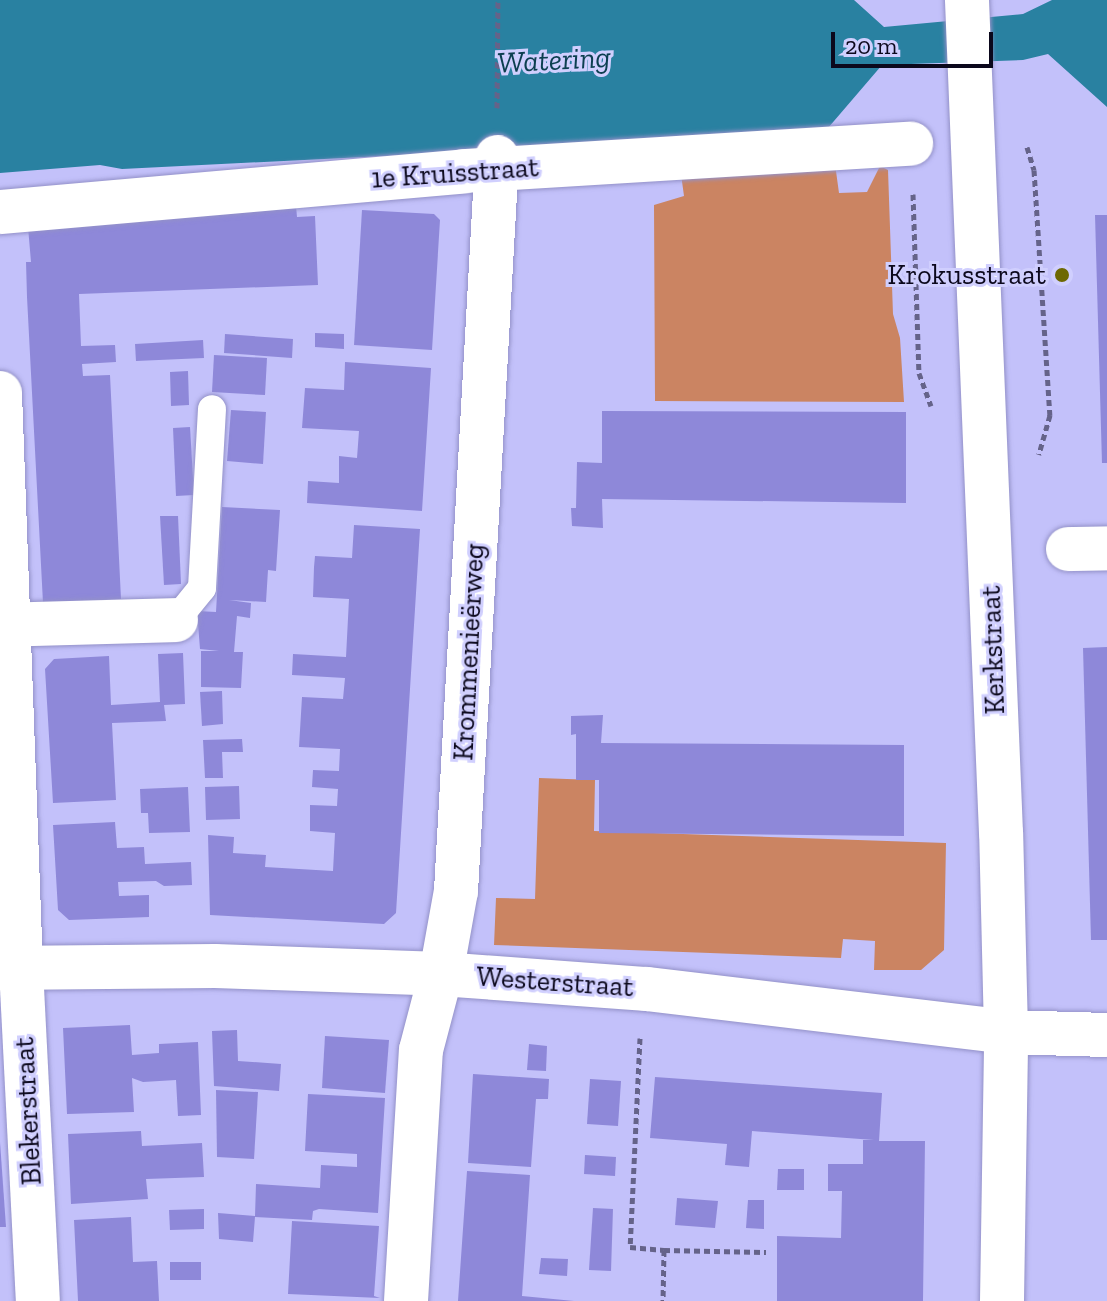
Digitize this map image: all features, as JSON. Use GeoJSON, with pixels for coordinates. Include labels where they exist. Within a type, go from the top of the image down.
{"type":"FeatureCollection","features":[{"type":"Feature","properties":{"kind":"street","name":"Kerkstraat"},"geometry":{"type":"LineString","coordinates":[[967,3],[1001,817],[1006,1032],[1002,1301]]}},
{"type":"Feature","properties":{"kind":"street","name":"1e Kruisstraat"},"geometry":{"type":"LineString","coordinates":[[0,212],[496,163],[911,144]]}},
{"type":"Feature","properties":{"kind":"street","name":"Krommenieërweg"},"geometry":{"type":"LineString","coordinates":[[406,1301],[421,1050],[441,974],[456,891],[496,163]]}},
{"type":"Feature","properties":{"kind":"street","name":"Blekerstraat"},"geometry":{"type":"LineString","coordinates":[[0,393],[11,968],[38,1301]]}},
{"type":"Feature","properties":{"kind":"street"},"geometry":{"type":"LineString","coordinates":[[4,624],[176,620]]}},
{"type":"Feature","properties":{"kind":"street","name":"Westerstraat"},"geometry":{"type":"LineString","coordinates":[[11,968],[215,966],[441,974],[647,989],[1006,1032],[1107,1035]]}},
{"type":"Feature","properties":{"kind":"lane"},"geometry":{"type":"LineString","coordinates":[[176,620],[202,588],[212,409]]}},
{"type":"Feature","properties":{"kind":"path"},"geometry":{"type":"LineString","coordinates":[[496,163],[498,0]]}},
{"type":"Feature","properties":{"kind":"path"},"geometry":{"type":"LineString","coordinates":[[647,989],[639,1048],[630,1247],[766,1252]]}},
{"type":"Feature","properties":{"kind":"path"},"geometry":{"type":"LineString","coordinates":[[663,1301],[664,1250]]}},
{"type":"Feature","properties":{"kind":"shaded area"},"geometry":{"type":"Polygon","coordinates":[[[835,164],[839,193],[867,192],[880,166],[888,170],[893,314],[900,338],[904,402],[655,401],[654,205],[684,196],[681,174],[835,164]]]}},
{"type":"Feature","properties":{"kind":"shaded area"},"geometry":{"type":"Polygon","coordinates":[[[539,778],[595,780],[594,831],[946,843],[944,950],[921,970],[874,970],[875,941],[843,939],[841,958],[494,945],[496,898],[535,899],[539,778]]]}},
{"type":"Feature","properties":{"kind":"water","name":"Watering"},"geometry":{"type":"Polygon","coordinates":[[[0,0],[854,0],[884,27],[1023,14],[1052,0],[1107,0],[1107,107],[1048,54],[1023,60],[882,65],[828,128],[523,149],[122,169],[100,165],[0,173],[0,0]]]}},
{"type":"Feature","properties":{"kind":"building"},"geometry":{"type":"Polygon","coordinates":[[[296,206],[297,217],[315,216],[318,285],[79,294],[81,346],[115,345],[116,362],[82,364],[83,376],[110,375],[121,599],[43,603],[27,297],[26,262],[31,262],[28,227],[296,206]]]}},
{"type":"Feature","properties":{"kind":"building"},"geometry":{"type":"Polygon","coordinates":[[[362,210],[434,214],[440,220],[432,350],[354,345],[362,210]]]}},
{"type":"Feature","properties":{"kind":"building"},"geometry":{"type":"Polygon","coordinates":[[[1095,215],[1107,215],[1107,463],[1102,463],[1095,215]]]}},
{"type":"Feature","properties":{"kind":"building"},"geometry":{"type":"Polygon","coordinates":[[[315,333],[344,334],[344,349],[315,347],[315,333]]]}},
{"type":"Feature","properties":{"kind":"building"},"geometry":{"type":"Polygon","coordinates":[[[225,334],[293,339],[292,358],[224,353],[225,334]]]}},
{"type":"Feature","properties":{"kind":"building"},"geometry":{"type":"Polygon","coordinates":[[[203,340],[204,358],[136,361],[135,344],[203,340]]]}},
{"type":"Feature","properties":{"kind":"building"},"geometry":{"type":"Polygon","coordinates":[[[214,355],[267,358],[265,395],[212,392],[214,355]]]}},
{"type":"Feature","properties":{"kind":"building"},"geometry":{"type":"Polygon","coordinates":[[[345,362],[431,368],[422,511],[307,503],[308,481],[339,483],[339,456],[357,458],[359,431],[302,428],[305,388],[344,390],[345,362]]]}},
{"type":"Feature","properties":{"kind":"building"},"geometry":{"type":"Polygon","coordinates":[[[188,371],[189,405],[171,406],[170,372],[188,371]]]}},
{"type":"Feature","properties":{"kind":"building"},"geometry":{"type":"Polygon","coordinates":[[[231,410],[266,412],[263,464],[227,461],[231,410]]]}},
{"type":"Feature","properties":{"kind":"building"},"geometry":{"type":"Polygon","coordinates":[[[602,411],[906,412],[906,503],[602,499],[603,528],[572,526],[571,508],[576,508],[577,462],[602,463],[602,411]]]}},
{"type":"Feature","properties":{"kind":"building"},"geometry":{"type":"Polygon","coordinates":[[[190,427],[194,495],[176,496],[173,428],[190,427]]]}},
{"type":"Feature","properties":{"kind":"building"},"geometry":{"type":"Polygon","coordinates":[[[222,507],[280,510],[276,571],[268,570],[266,602],[229,600],[251,603],[250,618],[237,616],[234,652],[243,652],[241,688],[201,687],[201,651],[219,651],[200,649],[197,611],[216,612],[222,507]]]}},
{"type":"Feature","properties":{"kind":"building"},"geometry":{"type":"Polygon","coordinates":[[[160,516],[178,516],[181,584],[164,585],[160,516]]]}},
{"type":"Feature","properties":{"kind":"building"},"geometry":{"type":"Polygon","coordinates":[[[354,525],[420,529],[396,913],[384,924],[210,915],[208,835],[234,837],[233,853],[266,855],[265,867],[333,871],[335,833],[310,831],[310,805],[337,806],[338,789],[312,787],[313,770],[339,771],[340,749],[299,747],[302,697],[343,699],[345,678],[292,675],[293,654],[346,657],[349,599],[313,597],[314,567],[315,556],[352,558],[354,525]]]}},
{"type":"Feature","properties":{"kind":"building"},"geometry":{"type":"Polygon","coordinates":[[[1107,647],[1107,940],[1091,940],[1083,648],[1107,647]]]}},
{"type":"Feature","properties":{"kind":"building"},"geometry":{"type":"Polygon","coordinates":[[[183,653],[185,704],[164,705],[166,721],[112,723],[116,800],[53,803],[45,669],[54,659],[109,656],[111,705],[160,702],[158,654],[183,653]]]}},
{"type":"Feature","properties":{"kind":"building"},"geometry":{"type":"Polygon","coordinates":[[[222,691],[223,724],[202,726],[200,692],[222,691]]]}},
{"type":"Feature","properties":{"kind":"building"},"geometry":{"type":"Polygon","coordinates":[[[603,715],[601,743],[904,745],[904,836],[599,833],[599,780],[576,780],[576,734],[571,735],[571,716],[603,715]]]}},
{"type":"Feature","properties":{"kind":"building"},"geometry":{"type":"Polygon","coordinates":[[[242,739],[243,752],[222,752],[223,778],[205,778],[203,740],[242,739]]]}},
{"type":"Feature","properties":{"kind":"building"},"geometry":{"type":"Polygon","coordinates":[[[239,786],[240,819],[206,820],[205,787],[239,786]]]}},
{"type":"Feature","properties":{"kind":"building"},"geometry":{"type":"Polygon","coordinates":[[[188,787],[190,832],[149,833],[148,813],[141,813],[140,789],[188,787]]]}},
{"type":"Feature","properties":{"kind":"building"},"geometry":{"type":"Polygon","coordinates":[[[115,822],[117,848],[144,847],[145,864],[191,862],[192,885],[164,886],[156,881],[118,882],[119,896],[149,895],[149,917],[69,920],[58,910],[53,825],[115,822]]]}},
{"type":"Feature","properties":{"kind":"building"},"geometry":{"type":"Polygon","coordinates":[[[130,1025],[132,1055],[159,1053],[159,1044],[198,1042],[201,1115],[178,1116],[176,1080],[143,1082],[132,1078],[134,1112],[67,1114],[63,1028],[130,1025]]]}},
{"type":"Feature","properties":{"kind":"building"},"geometry":{"type":"Polygon","coordinates":[[[237,1030],[238,1061],[281,1064],[279,1091],[214,1086],[212,1031],[237,1030]]]}},
{"type":"Feature","properties":{"kind":"building"},"geometry":{"type":"Polygon","coordinates":[[[325,1036],[389,1040],[385,1093],[322,1088],[325,1036]]]}},
{"type":"Feature","properties":{"kind":"building"},"geometry":{"type":"Polygon","coordinates":[[[529,1044],[547,1046],[546,1071],[527,1070],[529,1044]]]}},
{"type":"Feature","properties":{"kind":"building"},"geometry":{"type":"Polygon","coordinates":[[[473,1074],[549,1079],[548,1099],[536,1099],[531,1167],[468,1163],[473,1074]]]}},
{"type":"Feature","properties":{"kind":"building"},"geometry":{"type":"Polygon","coordinates":[[[655,1077],[882,1093],[879,1141],[925,1141],[923,1301],[777,1301],[777,1236],[841,1238],[842,1191],[828,1191],[828,1164],[863,1164],[863,1140],[874,1140],[752,1131],[749,1167],[725,1165],[727,1144],[650,1138],[655,1077]]]}},
{"type":"Feature","properties":{"kind":"building"},"geometry":{"type":"Polygon","coordinates":[[[590,1079],[621,1081],[618,1126],[587,1124],[590,1079]]]}},
{"type":"Feature","properties":{"kind":"building"},"geometry":{"type":"Polygon","coordinates":[[[216,1090],[258,1092],[254,1159],[217,1157],[216,1090]]]}},
{"type":"Feature","properties":{"kind":"building"},"geometry":{"type":"Polygon","coordinates":[[[308,1094],[385,1098],[378,1213],[319,1209],[313,1211],[312,1220],[255,1217],[253,1242],[219,1239],[218,1213],[255,1216],[256,1184],[320,1188],[321,1165],[357,1167],[357,1154],[305,1151],[308,1094]]]}},
{"type":"Feature","properties":{"kind":"building"},"geometry":{"type":"Polygon","coordinates":[[[141,1131],[142,1146],[202,1143],[204,1177],[146,1179],[148,1199],[71,1204],[68,1134],[141,1131]]]}},
{"type":"Feature","properties":{"kind":"building"},"geometry":{"type":"Polygon","coordinates":[[[0,1142],[6,1227],[0,1227],[0,1142]]]}},
{"type":"Feature","properties":{"kind":"building"},"geometry":{"type":"Polygon","coordinates":[[[585,1155],[616,1157],[615,1176],[584,1174],[585,1155]]]}},
{"type":"Feature","properties":{"kind":"building"},"geometry":{"type":"Polygon","coordinates":[[[778,1169],[804,1169],[804,1190],[777,1190],[778,1169]]]}},
{"type":"Feature","properties":{"kind":"building"},"geometry":{"type":"Polygon","coordinates":[[[467,1171],[530,1175],[522,1296],[574,1301],[458,1301],[467,1171]]]}},
{"type":"Feature","properties":{"kind":"building"},"geometry":{"type":"Polygon","coordinates":[[[677,1198],[718,1201],[715,1228],[675,1225],[677,1198]]]}},
{"type":"Feature","properties":{"kind":"building"},"geometry":{"type":"Polygon","coordinates":[[[748,1200],[764,1200],[764,1229],[746,1228],[748,1200]]]}},
{"type":"Feature","properties":{"kind":"building"},"geometry":{"type":"Polygon","coordinates":[[[593,1208],[613,1209],[611,1271],[589,1270],[593,1208]]]}},
{"type":"Feature","properties":{"kind":"building"},"geometry":{"type":"Polygon","coordinates":[[[204,1209],[204,1229],[170,1230],[169,1210],[204,1209]]]}},
{"type":"Feature","properties":{"kind":"building"},"geometry":{"type":"Polygon","coordinates":[[[131,1217],[133,1262],[157,1261],[159,1301],[78,1301],[74,1220],[131,1217]]]}},
{"type":"Feature","properties":{"kind":"building"},"geometry":{"type":"Polygon","coordinates":[[[292,1221],[379,1226],[374,1296],[380,1298],[288,1294],[292,1221]]]}},
{"type":"Feature","properties":{"kind":"building"},"geometry":{"type":"Polygon","coordinates":[[[541,1258],[568,1259],[567,1276],[539,1274],[541,1258]]]}},
{"type":"Feature","properties":{"kind":"building"},"geometry":{"type":"Polygon","coordinates":[[[170,1262],[201,1262],[201,1280],[170,1280],[170,1262]]]}},
{"type":"Feature","properties":{"kind":"place","name":"Krokusstraat"},"geometry":{"type":"Point","coordinates":[1062,275]}}]}
